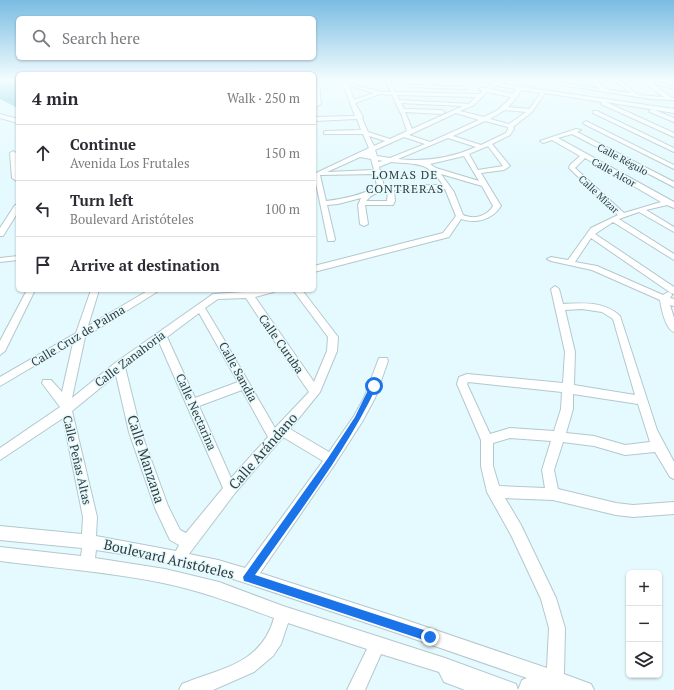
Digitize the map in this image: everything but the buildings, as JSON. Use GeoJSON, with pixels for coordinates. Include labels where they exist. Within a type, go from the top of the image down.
{"type":"FeatureCollection","features":[{"type":"Feature","properties":{"kind":"street"},"geometry":{"type":"LineString","coordinates":[[357,112],[372,150],[381,188]]}},
{"type":"Feature","properties":{"kind":"street"},"geometry":{"type":"LineString","coordinates":[[403,112],[408,134]]}},
{"type":"Feature","properties":{"kind":"street"},"geometry":{"type":"LineString","coordinates":[[405,116],[430,112]]}},
{"type":"Feature","properties":{"kind":"street"},"geometry":{"type":"LineString","coordinates":[[432,112],[442,115]]}},
{"type":"Feature","properties":{"kind":"street"},"geometry":{"type":"LineString","coordinates":[[316,174],[408,134],[442,115],[456,112]]}},
{"type":"Feature","properties":{"kind":"street"},"geometry":{"type":"LineString","coordinates":[[458,112],[510,126],[526,116],[529,112]]}},
{"type":"Feature","properties":{"kind":"street"},"geometry":{"type":"LineString","coordinates":[[316,174],[377,171],[390,160],[484,120],[497,112]]}},
{"type":"Feature","properties":{"kind":"street"},"geometry":{"type":"LineString","coordinates":[[543,141],[573,132],[586,123],[595,112]]}},
{"type":"Feature","properties":{"kind":"street"},"geometry":{"type":"LineString","coordinates":[[595,112],[674,150]]}},
{"type":"Feature","properties":{"kind":"street"},"geometry":{"type":"LineString","coordinates":[[626,112],[674,135]]}},
{"type":"Feature","properties":{"kind":"street"},"geometry":{"type":"LineString","coordinates":[[656,112],[674,120]]}},
{"type":"Feature","properties":{"kind":"street"},"geometry":{"type":"LineString","coordinates":[[0,116],[16,120]]}},
{"type":"Feature","properties":{"kind":"street"},"geometry":{"type":"LineString","coordinates":[[316,119],[360,117]]}},
{"type":"Feature","properties":{"kind":"street"},"geometry":{"type":"LineString","coordinates":[[586,123],[674,167]]}},
{"type":"Feature","properties":{"kind":"street"},"geometry":{"type":"LineString","coordinates":[[360,155],[390,160],[424,162],[438,161],[465,153],[508,134],[511,129],[510,126]]}},
{"type":"Feature","properties":{"kind":"street"},"geometry":{"type":"LineString","coordinates":[[326,133],[366,132],[391,141]]}},
{"type":"Feature","properties":{"kind":"street","name":"Calle Régulo"},"geometry":{"type":"LineString","coordinates":[[573,132],[674,185]]}},
{"type":"Feature","properties":{"kind":"street"},"geometry":{"type":"LineString","coordinates":[[408,134],[430,144]]}},
{"type":"Feature","properties":{"kind":"street"},"geometry":{"type":"LineString","coordinates":[[448,136],[480,147]]}},
{"type":"Feature","properties":{"kind":"street","name":"Calle Alcor"},"geometry":{"type":"LineString","coordinates":[[553,138],[672,203]]}},
{"type":"Feature","properties":{"kind":"street"},"geometry":{"type":"LineString","coordinates":[[476,172],[506,168],[505,162],[488,143]]}},
{"type":"Feature","properties":{"kind":"street"},"geometry":{"type":"LineString","coordinates":[[13,153],[14,178],[16,179]]}},
{"type":"Feature","properties":{"kind":"street"},"geometry":{"type":"LineString","coordinates":[[436,170],[460,216],[466,219],[479,219],[495,210],[497,206],[465,153]]}},
{"type":"Feature","properties":{"kind":"street"},"geometry":{"type":"LineString","coordinates":[[404,155],[424,162],[436,170],[484,185]]}},
{"type":"Feature","properties":{"kind":"street","name":"Calle Mizar"},"geometry":{"type":"LineString","coordinates":[[584,156],[572,166],[572,168],[623,216]]}},
{"type":"Feature","properties":{"kind":"street"},"geometry":{"type":"LineString","coordinates":[[377,171],[399,189]]}},
{"type":"Feature","properties":{"kind":"street"},"geometry":{"type":"LineString","coordinates":[[316,174],[330,239]]}},
{"type":"Feature","properties":{"kind":"street"},"geometry":{"type":"LineString","coordinates":[[338,202],[366,195],[381,188],[399,189],[446,187]]}},
{"type":"Feature","properties":{"kind":"street"},"geometry":{"type":"LineString","coordinates":[[323,203],[390,203],[392,189]]}},
{"type":"Feature","properties":{"kind":"street"},"geometry":{"type":"LineString","coordinates":[[364,224],[361,204],[366,195]]}},
{"type":"Feature","properties":{"kind":"street"},"geometry":{"type":"LineString","coordinates":[[571,262],[590,234],[597,228],[640,210],[672,203]]}},
{"type":"Feature","properties":{"kind":"street"},"geometry":{"type":"LineString","coordinates":[[0,234],[16,210]]}},
{"type":"Feature","properties":{"kind":"street"},"geometry":{"type":"LineString","coordinates":[[640,210],[674,230]]}},
{"type":"Feature","properties":{"kind":"street"},"geometry":{"type":"LineString","coordinates":[[316,268],[446,235],[460,216]]}},
{"type":"Feature","properties":{"kind":"street"},"geometry":{"type":"LineString","coordinates":[[615,220],[674,258]]}},
{"type":"Feature","properties":{"kind":"street"},"geometry":{"type":"LineString","coordinates":[[590,234],[673,291],[664,299]]}},
{"type":"Feature","properties":{"kind":"street"},"geometry":{"type":"LineString","coordinates":[[0,260],[16,258]]}},
{"type":"Feature","properties":{"kind":"street"},"geometry":{"type":"LineString","coordinates":[[551,259],[571,262],[609,274],[674,303]]}},
{"type":"Feature","properties":{"kind":"street"},"geometry":{"type":"LineString","coordinates":[[553,494],[548,470],[567,409],[570,352],[555,289]]}},
{"type":"Feature","properties":{"kind":"street"},"geometry":{"type":"LineString","coordinates":[[0,351],[30,292]]}},
{"type":"Feature","properties":{"kind":"street","name":"Calle Peñas Altas"},"geometry":{"type":"LineString","coordinates":[[88,563],[90,517],[65,407],[80,334],[94,292]]}},
{"type":"Feature","properties":{"kind":"street","name":"Calle Cruz de Palma"},"geometry":{"type":"LineString","coordinates":[[0,382],[153,292]]}},
{"type":"Feature","properties":{"kind":"street","name":"Calle Zanahoria"},"geometry":{"type":"LineString","coordinates":[[0,455],[219,293],[249,295],[262,292]]}},
{"type":"Feature","properties":{"kind":"street","name":"Calle Arándano"},"geometry":{"type":"LineString","coordinates":[[179,559],[188,542],[230,489],[277,433],[315,392],[332,351],[333,337],[299,292]]}},
{"type":"Feature","properties":{"kind":"street","name":"Calle Curuba"},"geometry":{"type":"LineString","coordinates":[[249,295],[278,340],[315,392]]}},
{"type":"Feature","properties":{"kind":"street"},"geometry":{"type":"LineString","coordinates":[[664,299],[666,311],[674,329]]}},
{"type":"Feature","properties":{"kind":"street"},"geometry":{"type":"LineString","coordinates":[[559,307],[603,308],[613,313],[617,318],[642,400],[658,446],[674,473]]}},
{"type":"Feature","properties":{"kind":"street","name":"Calle Sandia"},"geometry":{"type":"LineString","coordinates":[[200,308],[245,384],[277,433]]}},
{"type":"Feature","properties":{"kind":"street","name":"Calle Nectarina"},"geometry":{"type":"LineString","coordinates":[[161,335],[230,489]]}},
{"type":"Feature","properties":{"kind":"street"},"geometry":{"type":"LineString","coordinates":[[248,577],[331,460],[369,398],[383,361]]}},
{"type":"Feature","properties":{"kind":"street","name":"Calle Manzana"},"geometry":{"type":"LineString","coordinates":[[119,366],[135,432],[162,508],[174,536],[188,542]]}},
{"type":"Feature","properties":{"kind":"street"},"geometry":{"type":"LineString","coordinates":[[527,690],[528,686],[533,684],[563,686],[557,628],[548,598],[516,530],[494,492],[487,466],[487,440],[462,384],[463,380],[467,378],[567,388],[622,399],[642,400]]}},
{"type":"Feature","properties":{"kind":"street"},"geometry":{"type":"LineString","coordinates":[[47,383],[65,407]]}},
{"type":"Feature","properties":{"kind":"street"},"geometry":{"type":"LineString","coordinates":[[192,404],[245,384]]}},
{"type":"Feature","properties":{"kind":"street"},"geometry":{"type":"LineString","coordinates":[[277,433],[331,460]]}},
{"type":"Feature","properties":{"kind":"street"},"geometry":{"type":"LineString","coordinates":[[487,440],[510,433],[527,433],[594,441],[625,450],[658,446]]}},
{"type":"Feature","properties":{"kind":"street"},"geometry":{"type":"LineString","coordinates":[[494,492],[553,494],[616,509],[633,511],[655,511],[674,508]]}},
{"type":"Feature","properties":{"kind":"street","name":"Boulevard Aristóteles"},"geometry":{"type":"LineString","coordinates":[[0,533],[90,542],[134,549],[218,567],[400,626],[519,668],[563,686]]}},
{"type":"Feature","properties":{"kind":"street","name":"Boulevard Aristóteles"},"geometry":{"type":"LineString","coordinates":[[0,554],[88,563],[165,576],[204,586],[283,614],[445,666],[510,690]]}},
{"type":"Feature","properties":{"kind":"street"},"geometry":{"type":"LineString","coordinates":[[188,690],[218,681],[258,658],[274,641],[283,614]]}},
{"type":"Feature","properties":{"kind":"street"},"geometry":{"type":"LineString","coordinates":[[356,690],[377,645]]}},
{"type":"Feature","properties":{"kind":"street"},"geometry":{"type":"LineString","coordinates":[[445,666],[450,676],[489,690]]}},
{"type":"Feature","properties":{"kind":"district","name":"LOMAS DE CONTRERAS"},"geometry":{"type":"Point","coordinates":[405,182]}},
{"type":"Feature","properties":{"kind":"route"},"geometry":{"type":"LineString","coordinates":[[374,386],[358,419],[331,460],[248,577],[430,637]]}}]}
